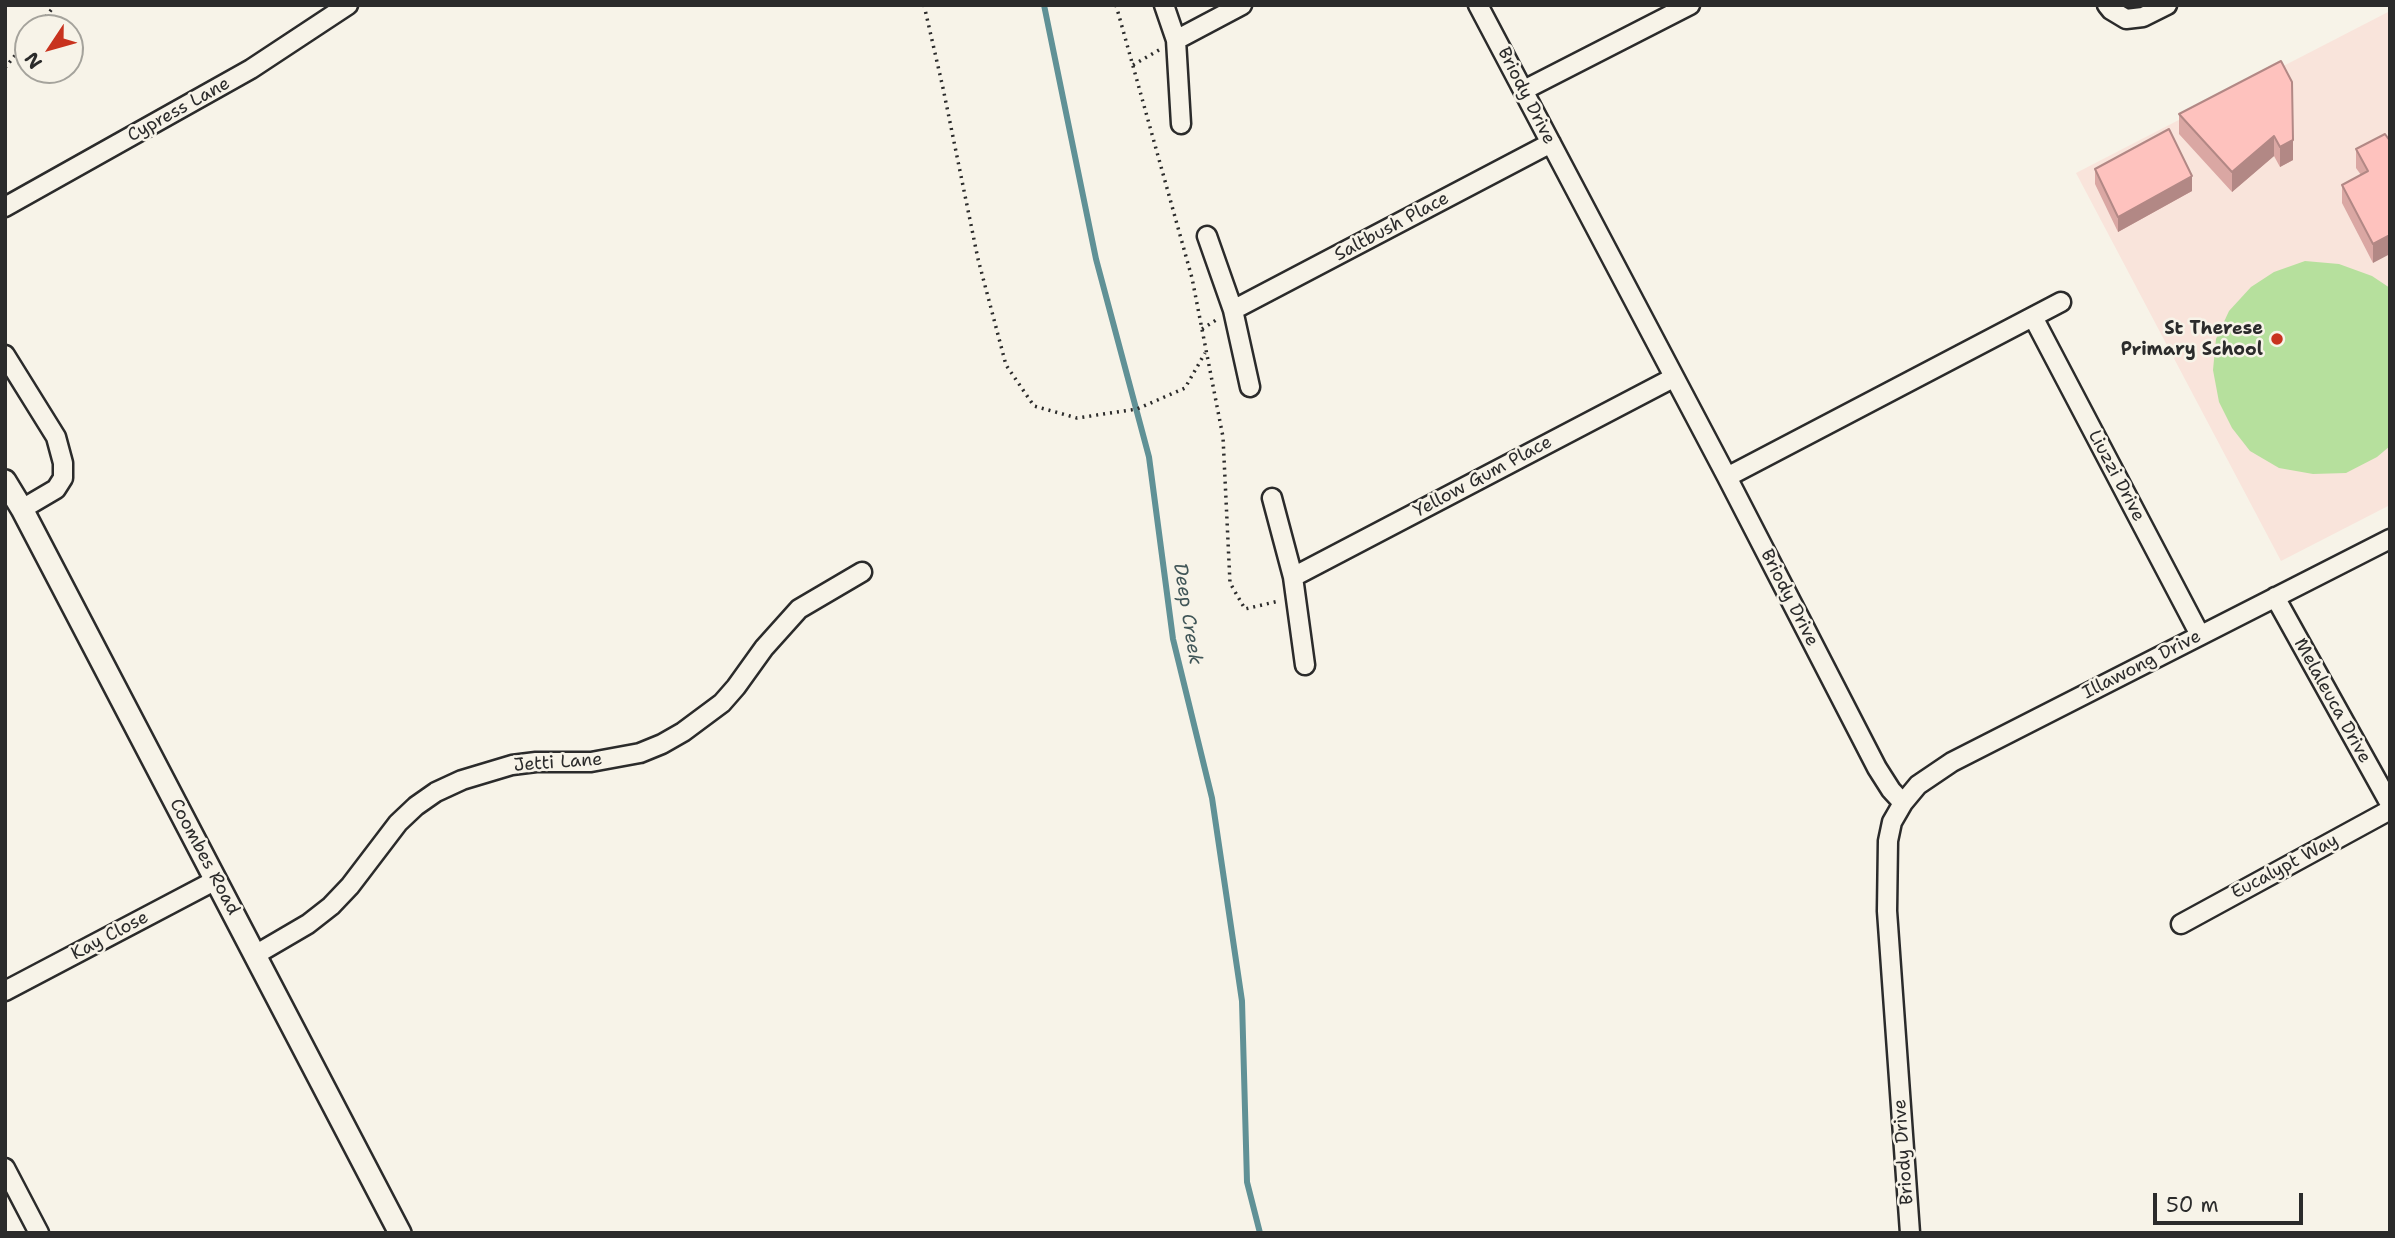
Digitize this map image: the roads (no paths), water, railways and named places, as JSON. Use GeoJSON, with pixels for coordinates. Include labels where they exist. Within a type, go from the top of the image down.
{"type":"FeatureCollection","features":[{"type":"Feature","properties":{"kind":"street","name":"Cypress Lane"},"geometry":{"type":"LineString","coordinates":[[5,207],[251,69],[348,5]]}},
{"type":"Feature","properties":{"kind":"street"},"geometry":{"type":"LineString","coordinates":[[1164,5],[1176,40],[1181,124]]}},
{"type":"Feature","properties":{"kind":"street"},"geometry":{"type":"LineString","coordinates":[[1176,40],[1242,5]]}},
{"type":"Feature","properties":{"kind":"street","name":"Briody Drive"},"geometry":{"type":"LineString","coordinates":[[1479,5],[1877,768],[1903,803],[1892,822],[1888,841],[1886,911],[1910,1233]]}},
{"type":"Feature","properties":{"kind":"street"},"geometry":{"type":"LineString","coordinates":[[1524,90],[1690,5]]}},
{"type":"Feature","properties":{"kind":"street"},"geometry":{"type":"LineString","coordinates":[[2107,5],[2126,19],[2143,17],[2167,5]]}},
{"type":"Feature","properties":{"kind":"street","name":"Saltbush Place"},"geometry":{"type":"LineString","coordinates":[[1233,310],[1550,143]]}},
{"type":"Feature","properties":{"kind":"street"},"geometry":{"type":"LineString","coordinates":[[1207,236],[1233,310],[1250,387]]}},
{"type":"Feature","properties":{"kind":"street"},"geometry":{"type":"LineString","coordinates":[[1727,477],[2061,302]]}},
{"type":"Feature","properties":{"kind":"street","name":"Liuzzi Drive"},"geometry":{"type":"LineString","coordinates":[[2033,317],[2200,635]]}},
{"type":"Feature","properties":{"kind":"street"},"geometry":{"type":"LineString","coordinates":[[5,355],[56,437],[63,463],[63,478],[56,489],[22,509]]}},
{"type":"Feature","properties":{"kind":"street","name":"Yellow Gum Place"},"geometry":{"type":"LineString","coordinates":[[1293,577],[1673,378]]}},
{"type":"Feature","properties":{"kind":"street","name":"Coombes Road"},"geometry":{"type":"LineString","coordinates":[[5,481],[400,1233]]}},
{"type":"Feature","properties":{"kind":"street"},"geometry":{"type":"LineString","coordinates":[[1272,498],[1293,577],[1306,665]]}},
{"type":"Feature","properties":{"kind":"street","name":"Illawong Drive"},"geometry":{"type":"LineString","coordinates":[[1903,803],[1918,785],[1952,762],[2390,539]]}},
{"type":"Feature","properties":{"kind":"street","name":"Jetti Lane"},"geometry":{"type":"LineString","coordinates":[[255,955],[308,924],[331,905],[350,886],[398,823],[436,792],[487,771],[512,765],[616,759],[662,744],[723,703],[764,648],[799,609],[862,572]]}},
{"type":"Feature","properties":{"kind":"street","name":"Melaleuca Drive"},"geometry":{"type":"LineString","coordinates":[[2275,597],[2390,804]]}},
{"type":"Feature","properties":{"kind":"street","name":"Eucalypt Way"},"geometry":{"type":"LineString","coordinates":[[2181,924],[2390,810]]}},
{"type":"Feature","properties":{"kind":"street","name":"Kay Close"},"geometry":{"type":"LineString","coordinates":[[5,991],[216,880]]}},
{"type":"Feature","properties":{"kind":"street"},"geometry":{"type":"LineString","coordinates":[[5,1168],[39,1233]]}},
{"type":"Feature","properties":{"kind":"waterway","name":"Deep Creek"},"geometry":{"type":"LineString","coordinates":[[1044,5],[1096,259],[1149,457],[1173,639],[1212,798],[1242,1001],[1247,1182],[1260,1233]]}},
{"type":"Feature","properties":{"kind":"place","name":"St Therese Primary School"},"geometry":{"type":"Point","coordinates":[2277,339]}}]}
